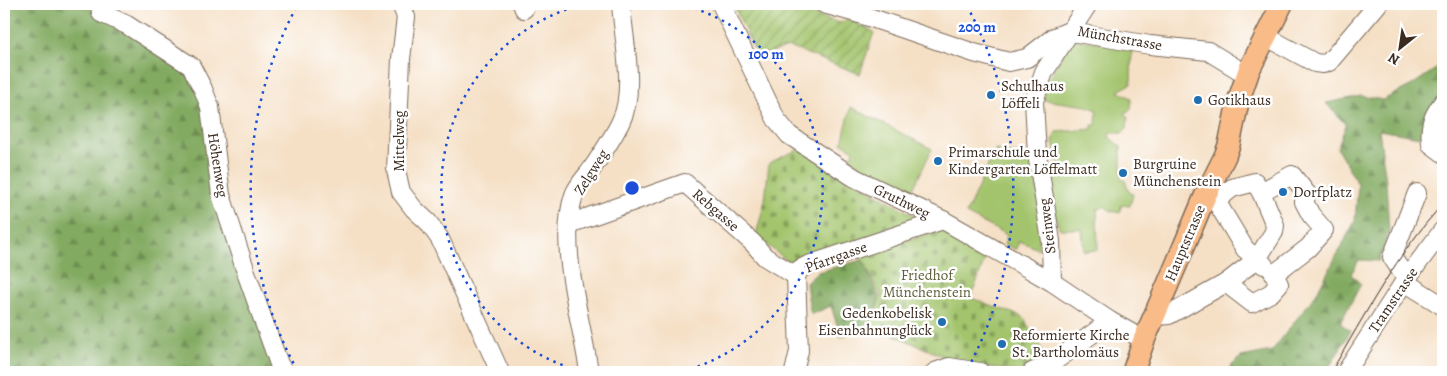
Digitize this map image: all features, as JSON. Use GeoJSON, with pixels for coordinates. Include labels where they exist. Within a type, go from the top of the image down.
{"type":"FeatureCollection","features":[{"type":"Feature","properties":{"kind":"main road","name":"Hauptstrasse"},"geometry":{"type":"LineString","coordinates":[[1133,372],[1144,340],[1211,197],[1229,146],[1238,102],[1249,70],[1282,4]]}},
{"type":"Feature","properties":{"kind":"street","name":"Höhenweg"},"geometry":{"type":"LineString","coordinates":[[100,4],[101,13],[127,26],[191,66],[203,88],[210,106],[221,195],[248,278],[279,364],[284,372]]}},
{"type":"Feature","properties":{"kind":"street","name":"Mittelweg"},"geometry":{"type":"LineString","coordinates":[[401,4],[406,17],[401,59],[396,170],[401,192],[414,209],[428,222],[440,239],[500,372]]}},
{"type":"Feature","properties":{"kind":"street","name":"Zelgweg"},"geometry":{"type":"LineString","coordinates":[[589,372],[574,290],[569,250],[569,224],[574,194],[600,158],[622,119],[627,98],[628,76],[621,4]]}},
{"type":"Feature","properties":{"kind":"street","name":"Gruthweg"},"geometry":{"type":"LineString","coordinates":[[721,4],[776,119],[789,136],[855,178],[943,220],[1052,282],[1110,321],[1144,340]]}},
{"type":"Feature","properties":{"kind":"street","name":"Münchstrasse"},"geometry":{"type":"LineString","coordinates":[[824,4],[860,14],[974,53],[1009,62],[1027,58],[1054,37],[1072,29],[1077,33],[1150,45],[1208,50],[1239,70],[1249,70]]}},
{"type":"Feature","properties":{"kind":"street","name":"Steinweg"},"geometry":{"type":"LineString","coordinates":[[1052,282],[1051,241],[1037,154],[1034,101],[1044,72],[1088,4]]}},
{"type":"Feature","properties":{"kind":"street"},"geometry":{"type":"LineString","coordinates":[[1265,36],[1315,63],[1323,64],[1328,62],[1378,4]]}},
{"type":"Feature","properties":{"kind":"street"},"geometry":{"type":"LineString","coordinates":[[1443,102],[1429,128],[1431,144],[1443,152]]}},
{"type":"Feature","properties":{"kind":"street"},"geometry":{"type":"LineString","coordinates":[[1261,192],[1292,175],[1308,194],[1304,202],[1311,216],[1324,230],[1308,248],[1274,274]]}},
{"type":"Feature","properties":{"kind":"street"},"geometry":{"type":"LineString","coordinates":[[1155,316],[1169,315],[1226,283],[1257,259],[1274,232],[1275,225],[1255,182],[1232,188],[1211,197],[1245,249],[1257,259],[1274,274],[1278,284],[1271,293],[1252,303],[1226,283]]}},
{"type":"Feature","properties":{"kind":"street","name":"Rebgasse"},"geometry":{"type":"LineString","coordinates":[[569,224],[685,183],[753,242],[764,257],[796,276]]}},
{"type":"Feature","properties":{"kind":"street"},"geometry":{"type":"LineString","coordinates":[[1417,193],[1392,253],[1394,261],[1406,279],[1418,292],[1443,306]]}},
{"type":"Feature","properties":{"kind":"street","name":"Pfarrgasse"},"geometry":{"type":"LineString","coordinates":[[794,372],[799,351],[796,276],[800,270],[808,265],[943,220]]}},
{"type":"Feature","properties":{"kind":"street","name":"Tramstrasse"},"geometry":{"type":"LineString","coordinates":[[1346,372],[1406,279],[1443,230]]}},
{"type":"Feature","properties":{"kind":"street"},"geometry":{"type":"LineString","coordinates":[[1032,372],[1051,364],[1110,321]]}},
{"type":"Feature","properties":{"kind":"street"},"geometry":{"type":"LineString","coordinates":[[935,372],[948,367],[980,372]]}},
{"type":"Feature","properties":{"kind":"green space"},"geometry":{"type":"Polygon","coordinates":[[[4,4],[83,4],[191,66],[203,89],[221,195],[284,372],[4,372],[4,4]]]}},
{"type":"Feature","properties":{"kind":"green space"},"geometry":{"type":"Polygon","coordinates":[[[733,4],[797,4],[804,12],[840,23],[848,19],[874,32],[860,74],[789,47],[757,56],[733,4]]]}},
{"type":"Feature","properties":{"kind":"green space"},"geometry":{"type":"Polygon","coordinates":[[[1072,39],[1132,46],[1131,84],[1118,91],[1131,98],[1131,109],[1125,113],[1128,117],[1127,129],[1122,133],[1110,133],[1109,137],[1121,147],[1121,180],[1125,180],[1129,192],[1133,194],[1130,206],[1121,205],[1120,213],[1111,211],[1104,206],[1097,209],[1098,250],[1084,251],[1082,229],[1060,229],[1055,217],[1049,170],[1058,166],[1053,142],[1056,132],[1092,129],[1092,125],[1096,125],[1097,110],[1087,106],[1044,100],[1045,85],[1072,39]]]}},
{"type":"Feature","properties":{"kind":"green space"},"geometry":{"type":"Polygon","coordinates":[[[1443,64],[1443,91],[1423,121],[1420,137],[1379,130],[1386,181],[1389,232],[1379,261],[1359,260],[1351,274],[1361,284],[1340,323],[1351,331],[1326,372],[1225,372],[1241,357],[1272,351],[1316,294],[1355,221],[1358,184],[1337,148],[1346,125],[1326,103],[1361,96],[1383,100],[1412,85],[1443,64]]]}},
{"type":"Feature","properties":{"kind":"green space"},"geometry":{"type":"Polygon","coordinates":[[[851,107],[932,149],[912,191],[850,160],[854,150],[842,143],[851,107]]]}},
{"type":"Feature","properties":{"kind":"green space","name":"Friedhof Münchenstein"},"geometry":{"type":"Polygon","coordinates":[[[799,149],[920,219],[792,264],[756,235],[765,200],[769,163],[799,149]]]}},
{"type":"Feature","properties":{"kind":"green space"},"geometry":{"type":"Polygon","coordinates":[[[995,150],[1032,157],[1042,216],[1038,249],[1019,241],[1016,250],[1004,244],[1007,235],[966,214],[995,150]]]}},
{"type":"Feature","properties":{"kind":"green space","name":"Friedhof Münchenstein"},"geometry":{"type":"Polygon","coordinates":[[[945,229],[987,253],[971,298],[1023,317],[1044,353],[1041,360],[1029,370],[1017,372],[956,362],[871,325],[881,296],[860,255],[945,229]]]}},
{"type":"Feature","properties":{"kind":"green space"},"geometry":{"type":"Polygon","coordinates":[[[862,260],[879,297],[871,325],[841,337],[831,306],[812,314],[810,311],[806,283],[818,272],[862,260]]]}},
{"type":"Feature","properties":{"kind":"tram line"},"geometry":{"type":"LineString","coordinates":[[1331,372],[1396,264],[1426,223],[1443,204]]}},
{"type":"Feature","properties":{"kind":"place","name":"Schulhaus Löffeli"},"geometry":{"type":"Point","coordinates":[991,95]}},
{"type":"Feature","properties":{"kind":"place","name":"Gotikhaus"},"geometry":{"type":"Point","coordinates":[1198,100]}},
{"type":"Feature","properties":{"kind":"place","name":"Primarschule und Kindergarten Löffelmatt"},"geometry":{"type":"Point","coordinates":[938,161]}},
{"type":"Feature","properties":{"kind":"place","name":"Burgruine Münchenstein"},"geometry":{"type":"Point","coordinates":[1123,173]}},
{"type":"Feature","properties":{"kind":"place","name":"Dorfplatz"},"geometry":{"type":"Point","coordinates":[1283,192]}},
{"type":"Feature","properties":{"kind":"place","name":"Gedenkobelisk Eisenbahnunglück"},"geometry":{"type":"Point","coordinates":[942,322]}},
{"type":"Feature","properties":{"kind":"place","name":"Reformierte Kirche St. Bartholomäus"},"geometry":{"type":"Point","coordinates":[1002,344]}}]}
